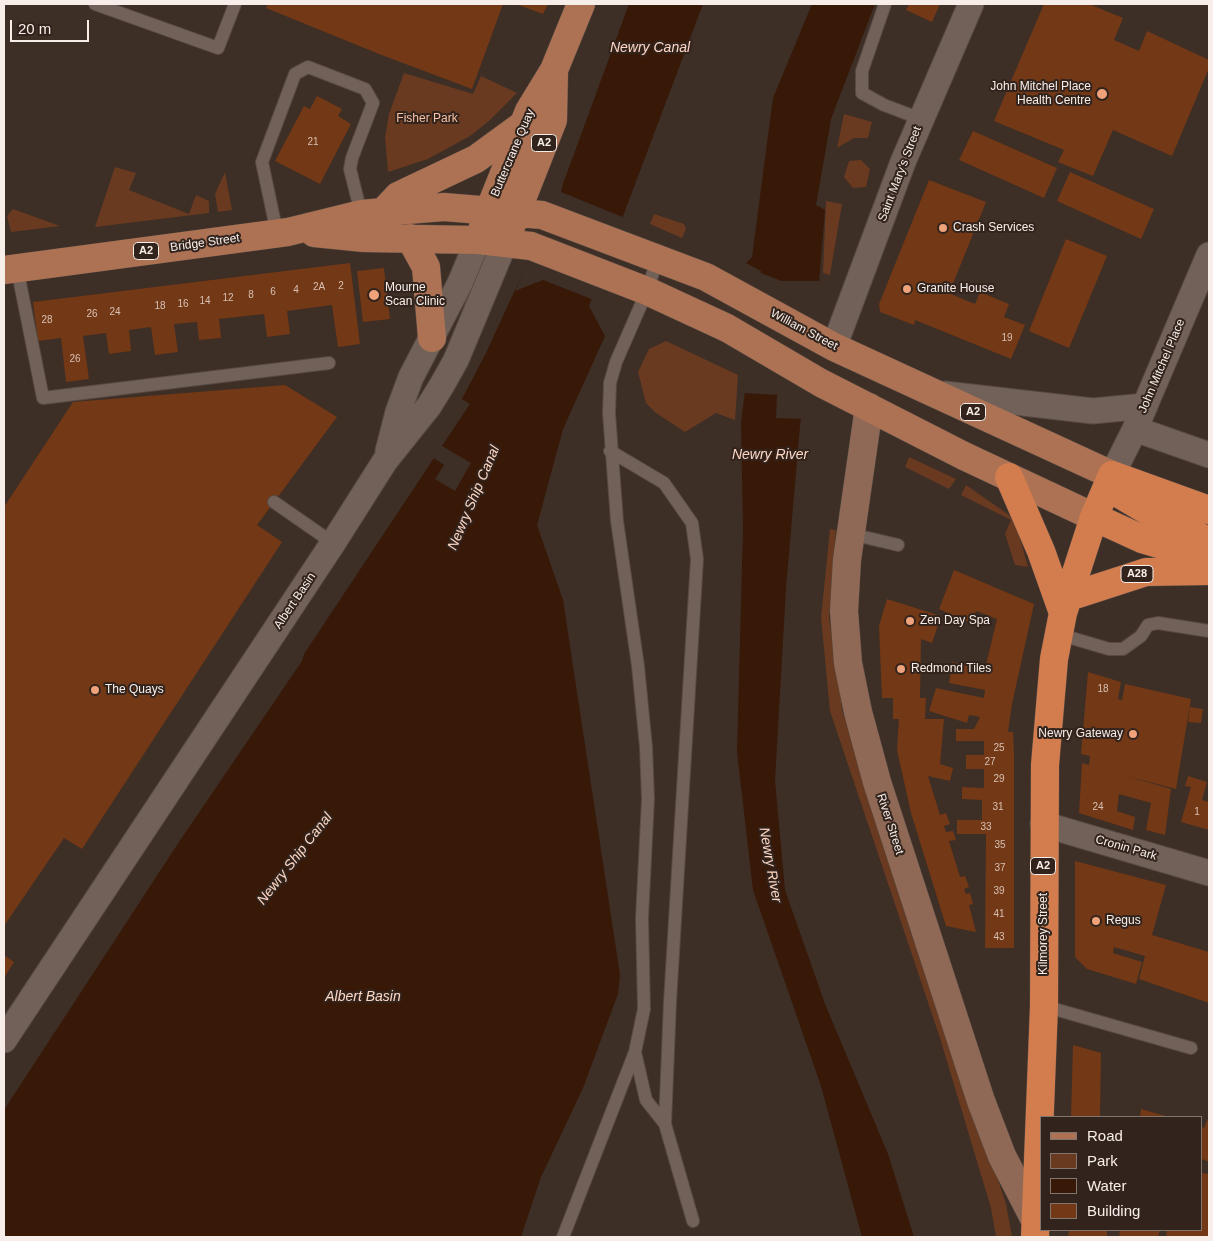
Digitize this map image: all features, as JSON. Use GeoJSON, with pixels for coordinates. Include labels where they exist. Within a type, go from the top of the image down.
{"type":"FeatureCollection","features":[{"type":"Feature","properties":{"kind":"highway"},"geometry":{"type":"LineString","coordinates":[[1112,475],[1209,510]]}},
{"type":"Feature","properties":{"kind":"highway"},"geometry":{"type":"LineString","coordinates":[[1112,475],[1116,492],[1153,514],[1209,541]]}},
{"type":"Feature","properties":{"kind":"highway","name":"A2"},"geometry":{"type":"LineString","coordinates":[[1094,517],[1112,475]]}},
{"type":"Feature","properties":{"kind":"highway"},"geometry":{"type":"LineString","coordinates":[[1009,477],[1041,551],[1063,615]]}},
{"type":"Feature","properties":{"kind":"highway"},"geometry":{"type":"LineString","coordinates":[[1094,517],[1142,539],[1209,560]]}},
{"type":"Feature","properties":{"kind":"highway","name":"Kilmorey Street"},"geometry":{"type":"LineString","coordinates":[[1040,1116],[1044,1006],[1043,824],[1045,765],[1063,615],[1094,517]]}},
{"type":"Feature","properties":{"kind":"highway","name":"A28"},"geometry":{"type":"LineString","coordinates":[[1063,615],[1146,572],[1209,571]]}},
{"type":"Feature","properties":{"kind":"highway","name":"Kilmorey Street"},"geometry":{"type":"LineString","coordinates":[[1036,1230],[1040,1118]]}},
{"type":"Feature","properties":{"kind":"main road","name":"Buttercrane Quay"},"geometry":{"type":"LineString","coordinates":[[478,240],[524,124],[554,70],[581,4]]}},
{"type":"Feature","properties":{"kind":"main road","name":"Buttercrane Quay"},"geometry":{"type":"LineString","coordinates":[[505,242],[530,214],[553,120],[554,70]]}},
{"type":"Feature","properties":{"kind":"main road"},"geometry":{"type":"LineString","coordinates":[[369,221],[398,196],[476,159],[524,124]]}},
{"type":"Feature","properties":{"kind":"main road","name":"Bridge Street"},"geometry":{"type":"LineString","coordinates":[[7,271],[369,221],[444,207],[489,211]]}},
{"type":"Feature","properties":{"kind":"main road","name":"William Street"},"geometry":{"type":"LineString","coordinates":[[489,211],[530,214],[658,258],[717,282],[829,345],[927,392],[1112,475]]}},
{"type":"Feature","properties":{"kind":"main road","name":"Bridge Street"},"geometry":{"type":"LineString","coordinates":[[369,221],[410,238],[478,240]]}},
{"type":"Feature","properties":{"kind":"main road"},"geometry":{"type":"LineString","coordinates":[[410,238],[426,267],[432,338]]}},
{"type":"Feature","properties":{"kind":"main road","name":"A2"},"geometry":{"type":"LineString","coordinates":[[478,240],[531,246],[647,290],[726,328],[821,383],[1009,477],[1094,517]]}},
{"type":"Feature","properties":{"kind":"street","name":"Saint Mary's Street"},"geometry":{"type":"LineString","coordinates":[[829,345],[903,162],[971,4]]}},
{"type":"Feature","properties":{"kind":"street","name":"Albert Basin"},"geometry":{"type":"LineString","coordinates":[[385,461],[398,412],[408,386],[460,283],[478,240]]}},
{"type":"Feature","properties":{"kind":"street","name":"Albert Basin"},"geometry":{"type":"LineString","coordinates":[[4,1040],[334,543],[385,461],[429,406],[456,360],[505,242]]}},
{"type":"Feature","properties":{"kind":"street","name":"John Mitchel Place"},"geometry":{"type":"LineString","coordinates":[[1112,475],[1140,418],[1209,255]]}},
{"type":"Feature","properties":{"kind":"street"},"geometry":{"type":"LineString","coordinates":[[927,392],[1140,418],[1209,455]]}},
{"type":"Feature","properties":{"kind":"street","name":"River Street"},"geometry":{"type":"LineString","coordinates":[[869,407],[851,534],[844,611],[848,663],[877,782],[981,1101],[1002,1156],[1036,1230]]}},
{"type":"Feature","properties":{"kind":"street","name":"Cronin Park"},"geometry":{"type":"LineString","coordinates":[[1043,824],[1209,873]]}},
{"type":"Feature","properties":{"kind":"lane"},"geometry":{"type":"LineString","coordinates":[[95,4],[218,48],[235,4]]}},
{"type":"Feature","properties":{"kind":"lane"},"geometry":{"type":"LineString","coordinates":[[885,4],[862,71],[862,93],[884,105],[921,119]]}},
{"type":"Feature","properties":{"kind":"lane"},"geometry":{"type":"LineString","coordinates":[[282,232],[262,162],[295,74],[308,67],[365,89],[373,103],[352,158],[350,169],[369,221]]}},
{"type":"Feature","properties":{"kind":"lane"},"geometry":{"type":"LineString","coordinates":[[563,1237],[635,1052],[644,1009],[642,918],[648,799],[646,747],[638,666],[617,521],[610,450],[610,383],[616,362],[647,290],[658,258]]}},
{"type":"Feature","properties":{"kind":"lane"},"geometry":{"type":"LineString","coordinates":[[7,271],[43,398],[329,363]]}},
{"type":"Feature","properties":{"kind":"lane"},"geometry":{"type":"LineString","coordinates":[[610,450],[664,483],[692,522],[697,559],[670,1002],[665,1124],[693,1221]]}},
{"type":"Feature","properties":{"kind":"lane"},"geometry":{"type":"LineString","coordinates":[[274,502],[334,543]]}},
{"type":"Feature","properties":{"kind":"lane"},"geometry":{"type":"LineString","coordinates":[[851,534],[898,545]]}},
{"type":"Feature","properties":{"kind":"lane"},"geometry":{"type":"LineString","coordinates":[[1063,615],[1109,649],[1123,649],[1141,636],[1148,625],[1158,623],[1209,631]]}},
{"type":"Feature","properties":{"kind":"lane"},"geometry":{"type":"LineString","coordinates":[[1044,1006],[1191,1048]]}},
{"type":"Feature","properties":{"kind":"lane"},"geometry":{"type":"LineString","coordinates":[[635,1052],[646,1100],[665,1124]]}},
{"type":"Feature","properties":{"kind":"green space","name":"Fisher Park"},"geometry":{"type":"Polygon","coordinates":[[[404,73],[473,94],[481,76],[517,93],[489,121],[470,136],[428,159],[388,172],[385,137],[389,114],[404,73]]]}},
{"type":"Feature","properties":{"kind":"green space"},"geometry":{"type":"Polygon","coordinates":[[[844,114],[872,122],[868,138],[854,138],[837,148],[844,114]]]}},
{"type":"Feature","properties":{"kind":"green space"},"geometry":{"type":"Polygon","coordinates":[[[861,160],[870,169],[866,187],[853,188],[844,177],[849,161],[861,160]]]}},
{"type":"Feature","properties":{"kind":"green space"},"geometry":{"type":"Polygon","coordinates":[[[115,167],[136,173],[129,190],[189,214],[196,195],[209,201],[209,213],[95,227],[115,167]]]}},
{"type":"Feature","properties":{"kind":"green space"},"geometry":{"type":"Polygon","coordinates":[[[225,172],[232,210],[218,212],[215,194],[225,172]]]}},
{"type":"Feature","properties":{"kind":"green space"},"geometry":{"type":"Polygon","coordinates":[[[826,201],[842,204],[830,275],[823,273],[826,201]]]}},
{"type":"Feature","properties":{"kind":"green space"},"geometry":{"type":"Polygon","coordinates":[[[13,209],[60,226],[11,232],[7,216],[13,209]]]}},
{"type":"Feature","properties":{"kind":"green space"},"geometry":{"type":"Polygon","coordinates":[[[654,214],[684,224],[686,229],[682,238],[650,224],[654,214]]]}},
{"type":"Feature","properties":{"kind":"green space"},"geometry":{"type":"Polygon","coordinates":[[[666,341],[738,375],[735,420],[716,413],[685,432],[656,413],[646,403],[638,372],[649,349],[666,341]]]}},
{"type":"Feature","properties":{"kind":"green space"},"geometry":{"type":"Polygon","coordinates":[[[909,457],[956,479],[949,489],[905,467],[909,457]]]}},
{"type":"Feature","properties":{"kind":"green space"},"geometry":{"type":"Polygon","coordinates":[[[966,485],[1009,515],[1018,531],[1028,567],[1015,565],[1005,534],[1011,520],[961,495],[966,485]]]}},
{"type":"Feature","properties":{"kind":"green space"},"geometry":{"type":"Polygon","coordinates":[[[830,529],[836,530],[829,618],[843,714],[863,769],[1006,1204],[1012,1237],[996,1237],[991,1208],[940,1038],[830,711],[821,618],[830,529]]]}},
{"type":"Feature","properties":{"kind":"water","name":"Albert Basin"},"geometry":{"type":"Polygon","coordinates":[[[629,4],[703,4],[589,306],[605,336],[563,429],[537,525],[563,600],[620,975],[618,994],[583,1088],[541,1177],[521,1237],[4,1237],[4,1110],[177,845],[302,661],[304,654],[434,458],[444,465],[435,479],[455,491],[471,463],[442,446],[470,404],[462,399],[486,353],[560,192],[629,4]]]}},
{"type":"Feature","properties":{"kind":"water","name":"Newry River"},"geometry":{"type":"Polygon","coordinates":[[[812,4],[875,4],[831,119],[816,205],[825,210],[819,283],[800,426],[786,588],[775,781],[785,890],[825,1004],[888,1154],[914,1237],[862,1237],[821,1086],[753,890],[737,752],[743,529],[741,422],[761,271],[746,263],[752,257],[773,98],[812,4]]]}},
{"type":"Feature","properties":{"kind":"pier"},"geometry":{"type":"Polygon","coordinates":[[[564,175],[561,192],[625,218],[594,300],[543,280],[515,291],[564,175]]]}},
{"type":"Feature","properties":{"kind":"pier"},"geometry":{"type":"Polygon","coordinates":[[[758,272],[782,281],[822,281],[804,419],[776,418],[777,395],[742,393],[758,272]]]}},
{"type":"Feature","properties":{"kind":"building"},"geometry":{"type":"Polygon","coordinates":[[[268,4],[503,4],[472,89],[266,8],[268,4]]]}},
{"type":"Feature","properties":{"kind":"building"},"geometry":{"type":"Polygon","coordinates":[[[516,4],[548,4],[543,14],[516,4]]]}},
{"type":"Feature","properties":{"kind":"building"},"geometry":{"type":"Polygon","coordinates":[[[909,4],[940,4],[932,22],[906,10],[909,4]]]}},
{"type":"Feature","properties":{"kind":"building","name":"John Mitchel Place Health Centre"},"geometry":{"type":"Polygon","coordinates":[[[1044,4],[1089,4],[1123,18],[1114,40],[1139,51],[1147,31],[1209,60],[1209,68],[1172,156],[1113,130],[1093,176],[1058,162],[1064,150],[994,121],[1044,4]]]}},
{"type":"Feature","properties":{"kind":"building"},"geometry":{"type":"Polygon","coordinates":[[[317,96],[342,109],[338,116],[351,124],[320,184],[275,161],[304,106],[310,109],[317,96]]]}},
{"type":"Feature","properties":{"kind":"building"},"geometry":{"type":"Polygon","coordinates":[[[973,131],[1057,168],[1044,198],[959,160],[973,131]]]}},
{"type":"Feature","properties":{"kind":"building"},"geometry":{"type":"Polygon","coordinates":[[[1070,172],[1154,209],[1141,239],[1057,201],[1070,172]]]}},
{"type":"Feature","properties":{"kind":"building"},"geometry":{"type":"Polygon","coordinates":[[[929,180],[986,202],[950,291],[930,283],[929,285],[975,304],[980,292],[1009,304],[1004,317],[1025,325],[1011,359],[915,320],[914,325],[880,312],[879,304],[929,180]]]}},
{"type":"Feature","properties":{"kind":"building"},"geometry":{"type":"Polygon","coordinates":[[[1066,239],[1107,256],[1069,348],[1029,331],[1066,239]]]}},
{"type":"Feature","properties":{"kind":"building"},"geometry":{"type":"Polygon","coordinates":[[[350,263],[360,344],[338,347],[332,305],[287,311],[290,334],[267,337],[264,314],[219,319],[221,338],[199,340],[197,322],[174,324],[178,352],[155,355],[151,327],[129,330],[131,351],[109,354],[106,333],[83,336],[89,379],[66,382],[61,338],[38,341],[33,302],[350,263]]]}},
{"type":"Feature","properties":{"kind":"building","name":"Mourne Scan Clinic"},"geometry":{"type":"Polygon","coordinates":[[[384,268],[390,319],[363,322],[357,271],[384,268]]]}},
{"type":"Feature","properties":{"kind":"building","name":"The Quays"},"geometry":{"type":"Polygon","coordinates":[[[285,385],[337,417],[257,525],[282,542],[82,849],[64,838],[4,926],[4,507],[73,402],[285,385]]]}},
{"type":"Feature","properties":{"kind":"building"},"geometry":{"type":"Polygon","coordinates":[[[954,570],[1034,604],[1012,704],[1008,732],[1013,732],[1014,755],[1014,948],[985,948],[986,834],[957,834],[957,820],[982,820],[982,800],[962,799],[962,787],[984,788],[984,769],[966,769],[966,755],[984,755],[984,741],[956,741],[956,729],[974,729],[980,717],[969,715],[967,723],[929,711],[936,688],[984,698],[985,690],[949,683],[952,662],[985,669],[997,619],[976,611],[972,624],[939,609],[954,570]]]}},
{"type":"Feature","properties":{"kind":"building"},"geometry":{"type":"Polygon","coordinates":[[[887,599],[941,616],[932,643],[921,639],[920,698],[926,698],[925,719],[944,719],[940,764],[953,768],[950,781],[928,776],[940,815],[946,813],[950,824],[944,826],[946,832],[953,831],[956,840],[949,841],[960,877],[965,876],[969,887],[964,889],[966,894],[970,893],[973,904],[969,905],[976,932],[946,926],[911,813],[897,750],[899,719],[893,719],[893,698],[882,698],[879,626],[887,599]]]}},
{"type":"Feature","properties":{"kind":"building","name":"Newry Gateway"},"geometry":{"type":"Polygon","coordinates":[[[1088,672],[1121,682],[1118,699],[1122,700],[1125,684],[1191,699],[1176,789],[1127,776],[1171,789],[1165,835],[1146,830],[1151,803],[1119,794],[1117,811],[1135,817],[1133,830],[1079,813],[1082,763],[1089,765],[1090,756],[1081,754],[1088,672]]]}},
{"type":"Feature","properties":{"kind":"building"},"geometry":{"type":"Polygon","coordinates":[[[1190,707],[1203,709],[1201,723],[1188,722],[1190,707]]]}},
{"type":"Feature","properties":{"kind":"building"},"geometry":{"type":"Polygon","coordinates":[[[1188,776],[1207,782],[1202,800],[1209,802],[1209,830],[1181,822],[1191,787],[1185,786],[1188,776]]]}},
{"type":"Feature","properties":{"kind":"building"},"geometry":{"type":"Polygon","coordinates":[[[1075,861],[1166,885],[1152,935],[1209,952],[1209,1003],[1139,979],[1145,956],[1114,947],[1113,953],[1142,962],[1136,984],[1087,969],[1075,957],[1075,861]]]}},
{"type":"Feature","properties":{"kind":"building"},"geometry":{"type":"Polygon","coordinates":[[[4,955],[14,962],[4,978],[4,955]]]}},
{"type":"Feature","properties":{"kind":"building"},"geometry":{"type":"Polygon","coordinates":[[[1073,1045],[1101,1053],[1100,1116],[1071,1116],[1073,1045]]]}},
{"type":"Feature","properties":{"kind":"building"},"geometry":{"type":"Polygon","coordinates":[[[1141,1109],[1166,1116],[1140,1116],[1141,1109]]]}},
{"type":"Feature","properties":{"kind":"building"},"geometry":{"type":"Polygon","coordinates":[[[1209,1116],[1209,1162],[1203,1159],[1204,1128],[1209,1116]]]}},
{"type":"Feature","properties":{"kind":"building"},"geometry":{"type":"Polygon","coordinates":[[[1203,1173],[1209,1174],[1209,1237],[1166,1237],[1167,1231],[1203,1231],[1203,1173]]]}},
{"type":"Feature","properties":{"kind":"building"},"geometry":{"type":"Polygon","coordinates":[[[1069,1231],[1107,1231],[1107,1237],[1068,1237],[1069,1231]]]}},
{"type":"Feature","properties":{"kind":"building"},"geometry":{"type":"Polygon","coordinates":[[[1120,1231],[1160,1231],[1158,1237],[1119,1237],[1120,1231]]]}},
{"type":"Feature","properties":{"kind":"place","name":"John Mitchel Place Health Centre"},"geometry":{"type":"Point","coordinates":[1102,94]}},
{"type":"Feature","properties":{"kind":"place","name":"Crash Services"},"geometry":{"type":"Point","coordinates":[943,228]}},
{"type":"Feature","properties":{"kind":"place","name":"Granite House"},"geometry":{"type":"Point","coordinates":[907,289]}},
{"type":"Feature","properties":{"kind":"place","name":"Mourne Scan Clinic"},"geometry":{"type":"Point","coordinates":[374,295]}},
{"type":"Feature","properties":{"kind":"place","name":"Zen Day Spa"},"geometry":{"type":"Point","coordinates":[910,621]}},
{"type":"Feature","properties":{"kind":"place","name":"Redmond Tiles"},"geometry":{"type":"Point","coordinates":[901,669]}},
{"type":"Feature","properties":{"kind":"place","name":"The Quays"},"geometry":{"type":"Point","coordinates":[95,690]}},
{"type":"Feature","properties":{"kind":"place","name":"Newry Gateway"},"geometry":{"type":"Point","coordinates":[1133,734]}},
{"type":"Feature","properties":{"kind":"place","name":"Regus"},"geometry":{"type":"Point","coordinates":[1096,921]}},
{"type":"Feature","properties":{"kind":"water label","name":"Newry Canal"},"geometry":{"type":"Point","coordinates":[650,48]}},
{"type":"Feature","properties":{"kind":"water label","name":"Newry Ship Canal"},"geometry":{"type":"Point","coordinates":[474,498]}},
{"type":"Feature","properties":{"kind":"water label","name":"Newry Ship Canal"},"geometry":{"type":"Point","coordinates":[295,859]}}]}
